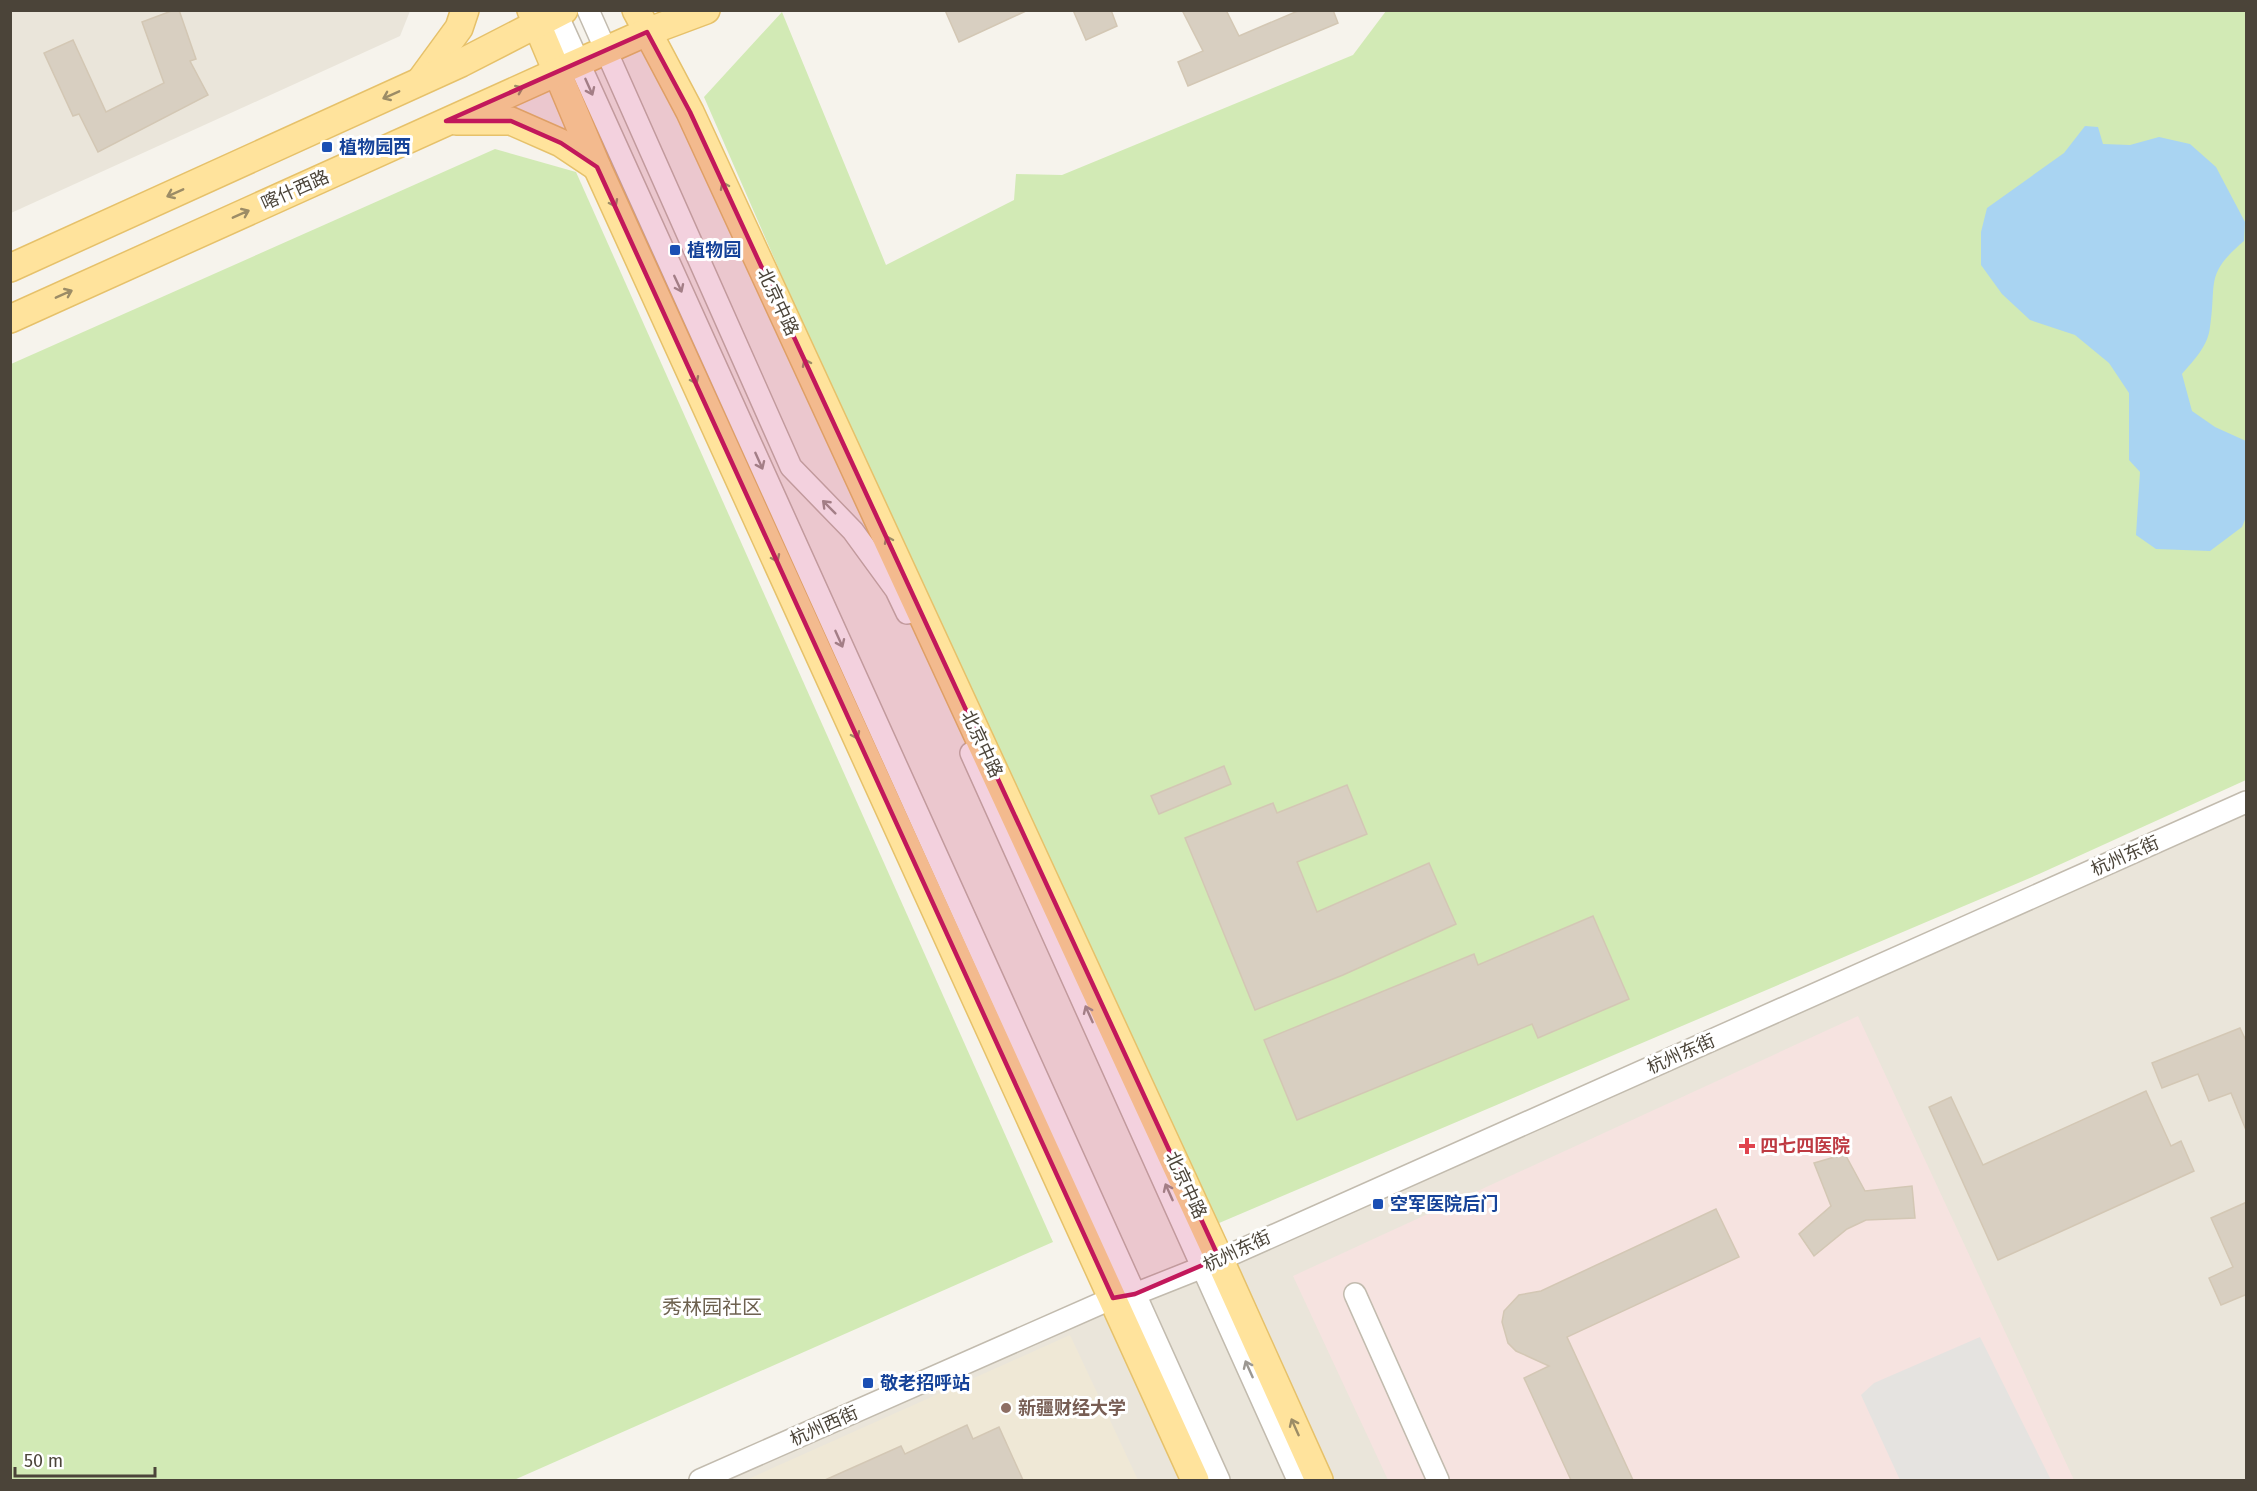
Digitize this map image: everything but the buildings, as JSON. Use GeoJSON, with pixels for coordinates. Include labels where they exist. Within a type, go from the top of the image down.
{"type":"FeatureCollection","features":[{"type":"Feature","properties":{"kind":"main road"},"geometry":{"type":"LineString","coordinates":[[418,83],[459,28],[465,10]]}},
{"type":"Feature","properties":{"kind":"main road","name":"喀什西路"},"geometry":{"type":"LineString","coordinates":[[10,268],[418,83],[553,32],[606,50],[640,18],[706,10]]}},
{"type":"Feature","properties":{"kind":"main road","name":"北京中路"},"geometry":{"type":"LineString","coordinates":[[640,18],[690,112],[1211,1263],[1319,1480]]}},
{"type":"Feature","properties":{"kind":"main road"},"geometry":{"type":"LineString","coordinates":[[553,32],[597,167],[1124,1296],[1195,1480]]}},
{"type":"Feature","properties":{"kind":"main road","name":"喀什西路"},"geometry":{"type":"LineString","coordinates":[[10,319],[446,122],[553,32]]}},
{"type":"Feature","properties":{"kind":"main road"},"geometry":{"type":"LineString","coordinates":[[446,122],[511,121],[561,143],[597,167]]}},
{"type":"Feature","properties":{"kind":"street"},"geometry":{"type":"LineString","coordinates":[[588,10],[791,467],[853,531],[896,590],[1211,1263],[1298,1480]]}},
{"type":"Feature","properties":{"kind":"street"},"geometry":{"type":"LineString","coordinates":[[553,32],[1124,1296],[1219,1480]]}},
{"type":"Feature","properties":{"kind":"street","name":"杭州东街"},"geometry":{"type":"LineString","coordinates":[[1124,1296],[1211,1263],[2247,802]]}},
{"type":"Feature","properties":{"kind":"street"},"geometry":{"type":"LineString","coordinates":[[1355,1294],[1438,1480]]}},
{"type":"Feature","properties":{"kind":"street","name":"杭州西街"},"geometry":{"type":"LineString","coordinates":[[700,1480],[1124,1296]]}},
{"type":"Feature","properties":{"kind":"highlighted area"},"geometry":{"type":"Polygon","coordinates":[[[647,32],[690,112],[1219,1258],[1135,1294],[1113,1298],[597,167],[561,143],[511,121],[446,121],[647,32]]]}},
{"type":"Feature","properties":{"kind":"shaded area"},"geometry":{"type":"Polygon","coordinates":[[[10,11],[410,11],[400,36],[11,213],[10,11]]]}},
{"type":"Feature","properties":{"kind":"shaded area"},"geometry":{"type":"Polygon","coordinates":[[[2246,795],[2246,1480],[722,1480],[2246,795]]]}},
{"type":"Feature","properties":{"kind":"shaded area","name":"四七四医院"},"geometry":{"type":"Polygon","coordinates":[[[1858,1016],[2074,1480],[1388,1480],[1293,1276],[1858,1016]]]}},
{"type":"Feature","properties":{"kind":"shaded area","name":"新疆财经大学"},"geometry":{"type":"Polygon","coordinates":[[[1070,1335],[1138,1480],[746,1480],[1070,1335]]]}},
{"type":"Feature","properties":{"kind":"shaded area"},"geometry":{"type":"Polygon","coordinates":[[[1980,1337],[2051,1480],[1900,1480],[1861,1395],[1874,1383],[1980,1337]]]}},
{"type":"Feature","properties":{"kind":"green space"},"geometry":{"type":"Polygon","coordinates":[[[1386,11],[2246,11],[2246,780],[2039,874],[1198,1232],[704,97],[782,12],[886,265],[1014,200],[1016,174],[1062,175],[1353,55],[1386,11]]]}},
{"type":"Feature","properties":{"kind":"green space"},"geometry":{"type":"Polygon","coordinates":[[[495,149],[576,172],[1053,1242],[514,1480],[11,1480],[11,364],[495,149]]]}},
{"type":"Feature","properties":{"kind":"water"},"geometry":{"type":"Polygon","coordinates":[[[2085,126],[2098,127],[2103,144],[2130,145],[2159,137],[2190,144],[2216,167],[2245,222],[2244,241],[2223,262],[2215,280],[2209,334],[2200,352],[2182,374],[2192,411],[2215,427],[2246,441],[2246,517],[2242,527],[2210,551],[2156,549],[2136,535],[2140,472],[2129,460],[2129,393],[2109,363],[2075,335],[2030,320],[2002,294],[1981,265],[1981,232],[1987,208],[2064,153],[2085,126]]]}},
{"type":"Feature","properties":{"kind":"place","name":"植物园西"},"geometry":{"type":"Point","coordinates":[327,147]}},
{"type":"Feature","properties":{"kind":"place","name":"植物园"},"geometry":{"type":"Point","coordinates":[675,250]}},
{"type":"Feature","properties":{"kind":"place","name":"四七四医院"},"geometry":{"type":"Point","coordinates":[1747,1146]}},
{"type":"Feature","properties":{"kind":"place","name":"空军医院后门"},"geometry":{"type":"Point","coordinates":[1378,1204]}},
{"type":"Feature","properties":{"kind":"place","name":"敬老招呼站"},"geometry":{"type":"Point","coordinates":[868,1383]}},
{"type":"Feature","properties":{"kind":"place","name":"新疆财经大学"},"geometry":{"type":"Point","coordinates":[1006,1408]}},
{"type":"Feature","properties":{"kind":"district","name":"秀林园社区"},"geometry":{"type":"Point","coordinates":[712,1307]}}]}
